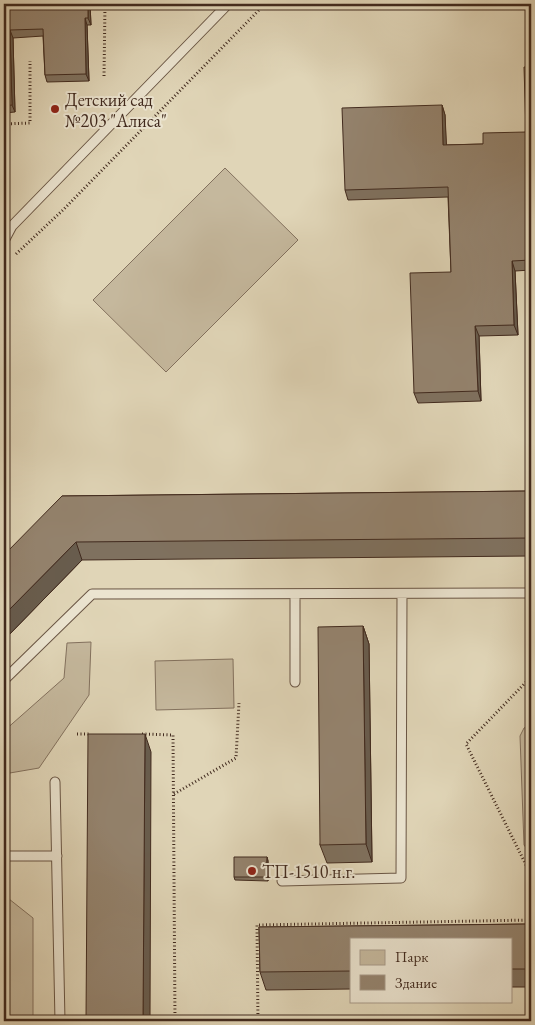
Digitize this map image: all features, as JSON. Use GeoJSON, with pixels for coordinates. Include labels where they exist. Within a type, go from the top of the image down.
{"type":"FeatureCollection","features":[{"type":"Feature","properties":{"kind":"lane"},"geometry":{"type":"LineString","coordinates":[[4,241],[12,226],[228,4]]}},
{"type":"Feature","properties":{"kind":"lane"},"geometry":{"type":"LineString","coordinates":[[5,677],[92,594],[531,593]]}},
{"type":"Feature","properties":{"kind":"lane"},"geometry":{"type":"LineString","coordinates":[[295,594],[295,682]]}},
{"type":"Feature","properties":{"kind":"lane"},"geometry":{"type":"LineString","coordinates":[[282,881],[401,878],[402,594]]}},
{"type":"Feature","properties":{"kind":"lane"},"geometry":{"type":"LineString","coordinates":[[55,782],[60,1021]]}},
{"type":"Feature","properties":{"kind":"lane"},"geometry":{"type":"LineString","coordinates":[[4,856],[57,856]]}},
{"type":"Feature","properties":{"kind":"path"},"geometry":{"type":"LineString","coordinates":[[104,76],[105,4]]}},
{"type":"Feature","properties":{"kind":"path"},"geometry":{"type":"LineString","coordinates":[[4,265],[64,209],[263,5],[437,4]]}},
{"type":"Feature","properties":{"kind":"path"},"geometry":{"type":"LineString","coordinates":[[4,124],[30,123],[30,61]]}},
{"type":"Feature","properties":{"kind":"path"},"geometry":{"type":"LineString","coordinates":[[531,677],[466,744],[531,876]]}},
{"type":"Feature","properties":{"kind":"path"},"geometry":{"type":"LineString","coordinates":[[173,795],[236,758],[239,703]]}},
{"type":"Feature","properties":{"kind":"path"},"geometry":{"type":"LineString","coordinates":[[77,734],[96,734]]}},
{"type":"Feature","properties":{"kind":"path"},"geometry":{"type":"LineString","coordinates":[[134,734],[173,734],[175,1021]]}},
{"type":"Feature","properties":{"kind":"path"},"geometry":{"type":"LineString","coordinates":[[258,1021],[257,925],[531,920]]}},
{"type":"Feature","properties":{"kind":"green space"},"geometry":{"type":"Polygon","coordinates":[[[225,168],[298,240],[166,372],[93,300],[225,168]]]}},
{"type":"Feature","properties":{"kind":"green space"},"geometry":{"type":"Polygon","coordinates":[[[91,642],[89,695],[39,768],[4,774],[4,731],[64,678],[67,643],[91,642]]]}},
{"type":"Feature","properties":{"kind":"green space"},"geometry":{"type":"Polygon","coordinates":[[[233,659],[234,708],[156,710],[155,661],[233,659]]]}},
{"type":"Feature","properties":{"kind":"green space"},"geometry":{"type":"Polygon","coordinates":[[[531,725],[530,853],[524,845],[520,736],[524,728],[531,725]]]}},
{"type":"Feature","properties":{"kind":"green space"},"geometry":{"type":"Polygon","coordinates":[[[4,895],[33,918],[33,1021],[4,1021],[4,895]]]}},
{"type":"Feature","properties":{"kind":"building"},"geometry":{"type":"Polygon","coordinates":[[[4,4],[88,4],[88,18],[85,18],[86,74],[45,75],[43,29],[10,30],[12,105],[4,106],[4,4]]]}},
{"type":"Feature","properties":{"kind":"building"},"geometry":{"type":"Polygon","coordinates":[[[524,67],[531,67],[531,260],[512,261],[514,325],[475,326],[478,391],[414,393],[410,273],[451,272],[448,187],[345,190],[342,108],[442,105],[443,145],[483,144],[483,133],[526,132],[524,67]]]}},
{"type":"Feature","properties":{"kind":"building"},"geometry":{"type":"Polygon","coordinates":[[[531,491],[531,538],[76,542],[4,615],[4,555],[62,496],[531,491]]]}},
{"type":"Feature","properties":{"kind":"building"},"geometry":{"type":"Polygon","coordinates":[[[363,626],[366,844],[320,845],[318,627],[363,626]]]}},
{"type":"Feature","properties":{"kind":"building"},"geometry":{"type":"Polygon","coordinates":[[[88,734],[145,734],[143,1021],[86,1021],[88,734]]]}},
{"type":"Feature","properties":{"kind":"building","name":"ТП-1510 н.г."},"geometry":{"type":"Polygon","coordinates":[[[234,857],[267,857],[266,877],[234,877],[234,857]]]}},
{"type":"Feature","properties":{"kind":"building"},"geometry":{"type":"Polygon","coordinates":[[[531,924],[531,969],[512,969],[512,938],[350,938],[350,971],[260,972],[259,927],[531,924]]]}},
{"type":"Feature","properties":{"kind":"place","name":"Детский сад №203 \"Алиса\""},"geometry":{"type":"Point","coordinates":[55,109]}},
{"type":"Feature","properties":{"kind":"place","name":"ТП-1510 н.г."},"geometry":{"type":"Point","coordinates":[252,871]}}]}
